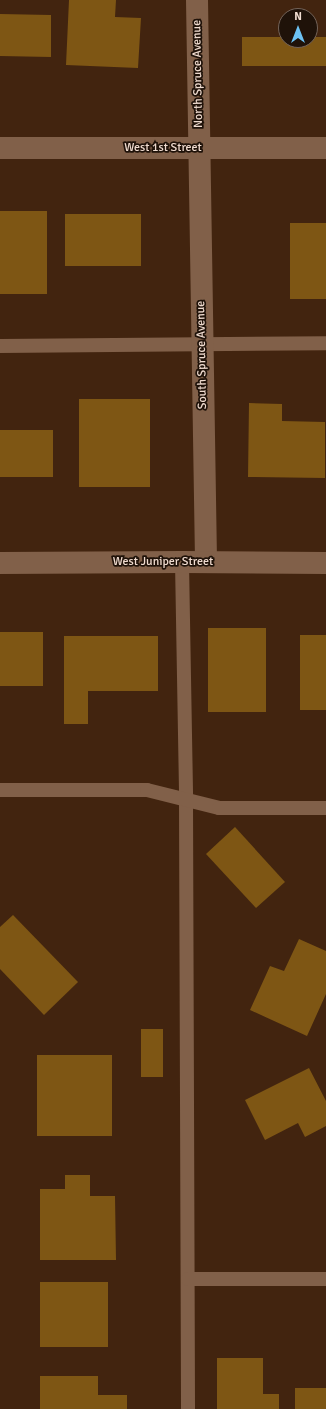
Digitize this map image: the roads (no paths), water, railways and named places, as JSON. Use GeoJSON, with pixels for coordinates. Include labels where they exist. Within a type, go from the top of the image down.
{"type":"FeatureCollection","features":[{"type":"Feature","properties":{"kind":"street","name":"North Spruce Avenue"},"geometry":{"type":"LineString","coordinates":[[197,0],[199,148]]}},
{"type":"Feature","properties":{"kind":"street","name":"West 1st Street"},"geometry":{"type":"LineString","coordinates":[[0,148],[326,148]]}},
{"type":"Feature","properties":{"kind":"street","name":"South Spruce Avenue"},"geometry":{"type":"LineString","coordinates":[[199,148],[206,562]]}},
{"type":"Feature","properties":{"kind":"street","name":"West Juniper Street"},"geometry":{"type":"LineString","coordinates":[[0,563],[326,563]]}},
{"type":"Feature","properties":{"kind":"lane"},"geometry":{"type":"LineString","coordinates":[[0,346],[326,343]]}},
{"type":"Feature","properties":{"kind":"lane"},"geometry":{"type":"LineString","coordinates":[[182,562],[186,800],[188,1409]]}},
{"type":"Feature","properties":{"kind":"lane"},"geometry":{"type":"LineString","coordinates":[[0,790],[147,790],[219,808],[326,808]]}},
{"type":"Feature","properties":{"kind":"lane"},"geometry":{"type":"LineString","coordinates":[[188,1279],[326,1279]]}}]}
